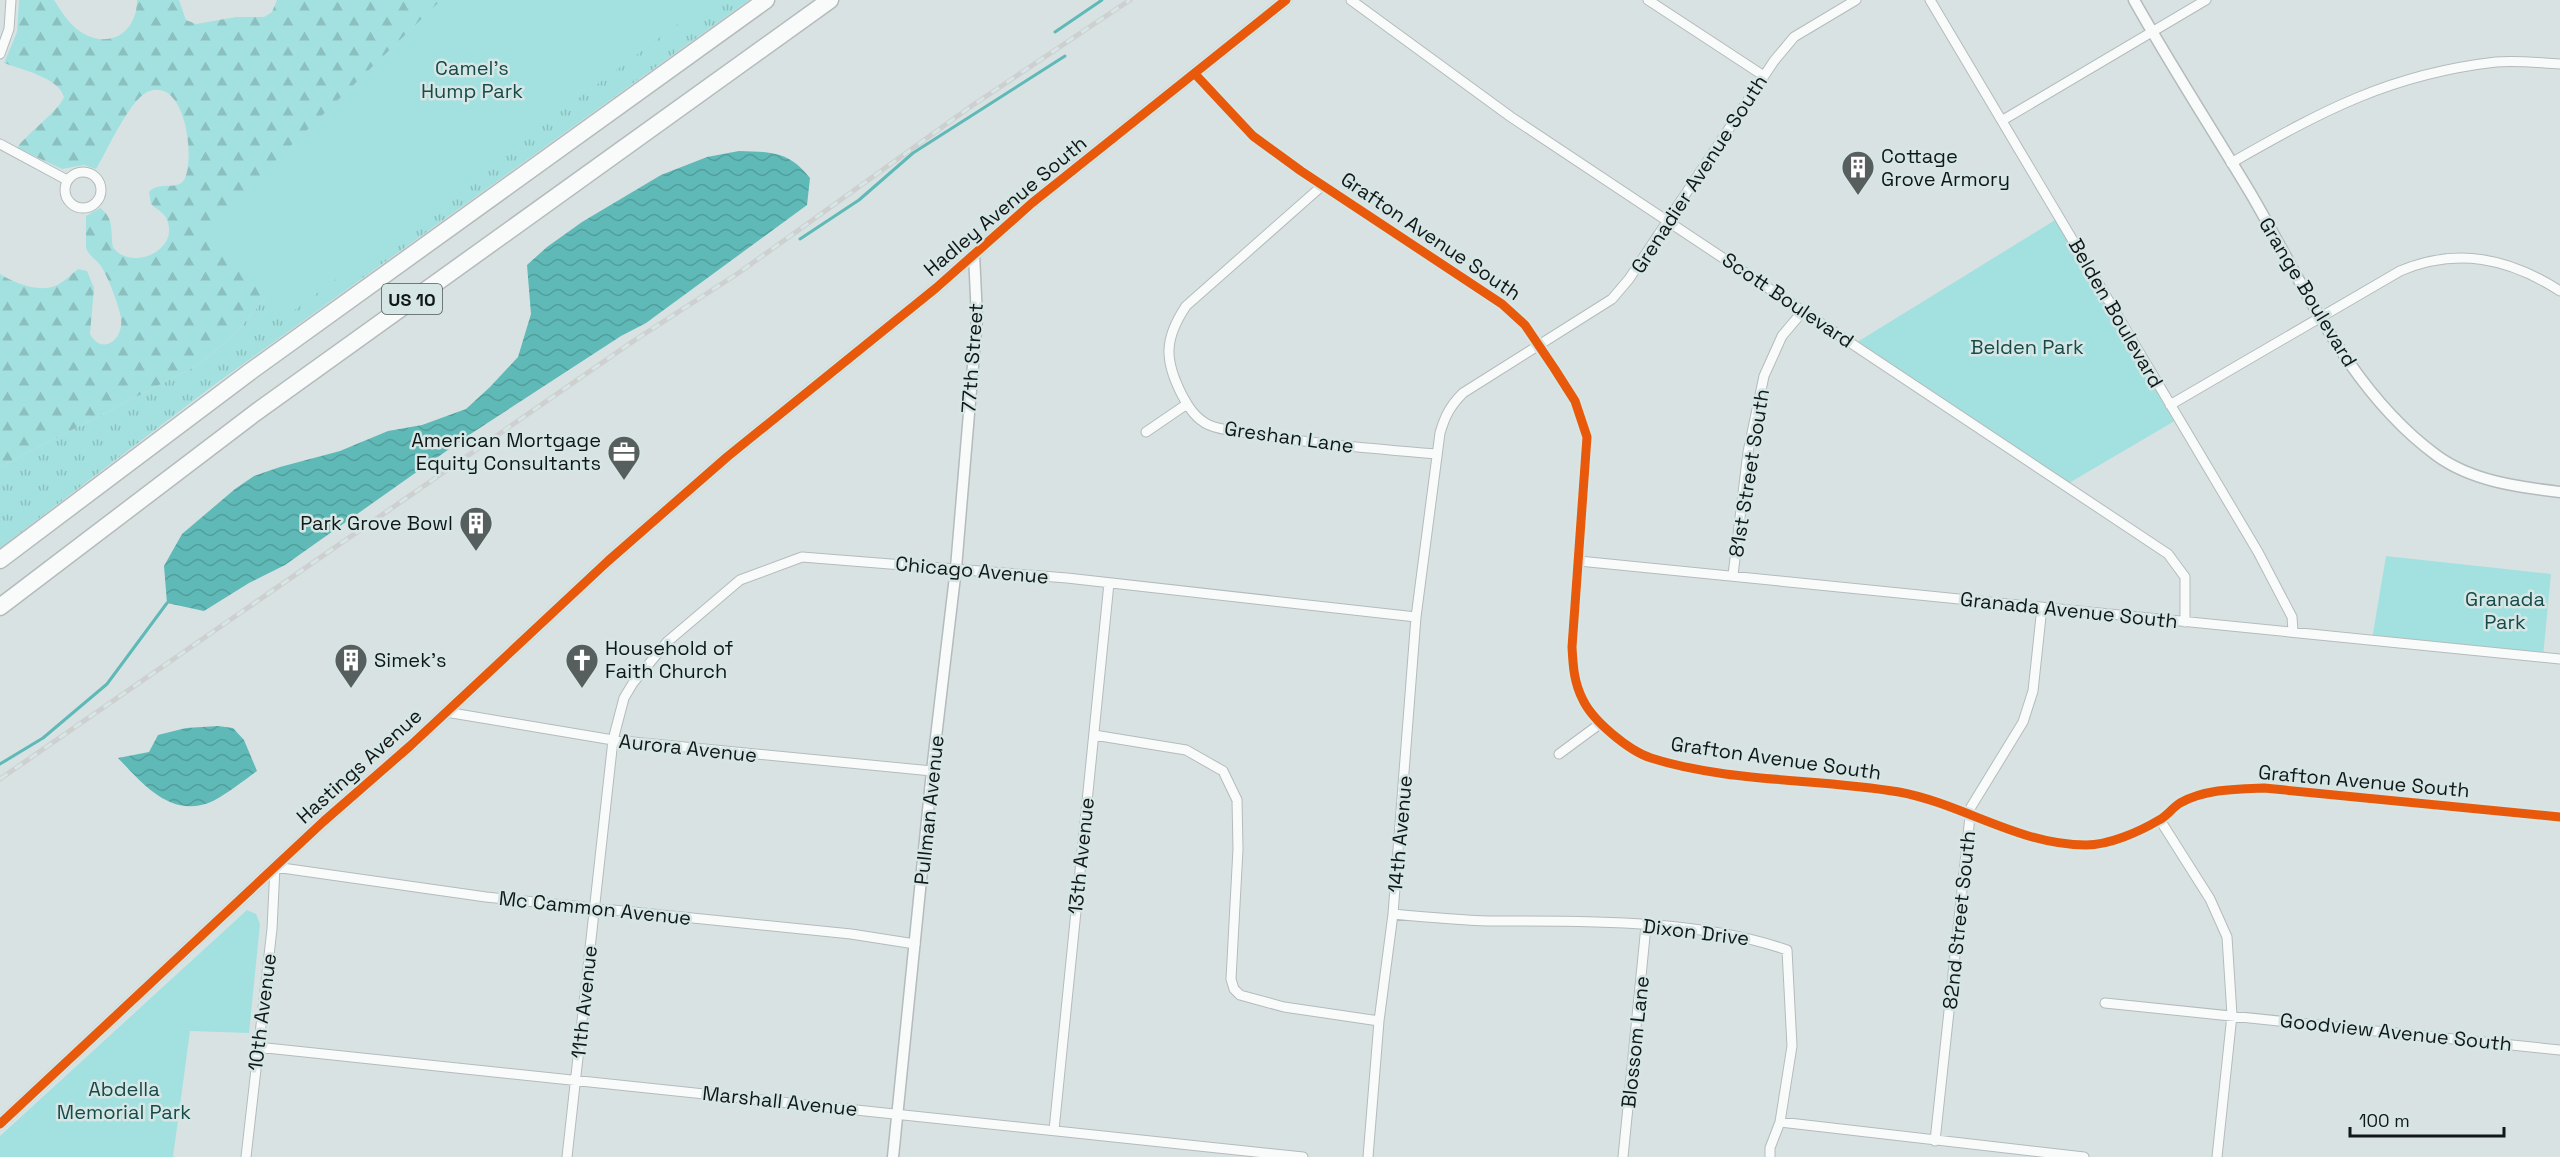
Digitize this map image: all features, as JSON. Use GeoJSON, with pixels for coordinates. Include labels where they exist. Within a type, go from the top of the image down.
{"type":"FeatureCollection","features":[{"type":"Feature","properties":{"kind":"highway","name":"US 10"},"geometry":{"type":"LineString","coordinates":[[0,560],[232,384],[766,0]]}},
{"type":"Feature","properties":{"kind":"highway","name":"US 10"},"geometry":{"type":"LineString","coordinates":[[0,607],[255,413],[830,0]]}},
{"type":"Feature","properties":{"kind":"street"},"geometry":{"type":"LineString","coordinates":[[0,54],[9,29],[11,0]]}},
{"type":"Feature","properties":{"kind":"street","name":"Hadley Avenue South"},"geometry":{"type":"LineString","coordinates":[[748,440],[974,254],[1032,203],[1286,0]]}},
{"type":"Feature","properties":{"kind":"street","name":"Scott Boulevard"},"geometry":{"type":"LineString","coordinates":[[1351,0],[1511,117],[2168,554],[2185,577],[2185,622]]}},
{"type":"Feature","properties":{"kind":"street"},"geometry":{"type":"LineString","coordinates":[[1648,0],[1764,76]]}},
{"type":"Feature","properties":{"kind":"street","name":"Grenadier Avenue South"},"geometry":{"type":"LineString","coordinates":[[1437,454],[1440,433],[1450,406],[1463,393],[1612,299],[1629,279],[1764,76],[1794,37],[1856,0]]}},
{"type":"Feature","properties":{"kind":"street","name":"Belden Boulevard"},"geometry":{"type":"LineString","coordinates":[[1930,0],[2258,552],[2292,617],[2293,631]]}},
{"type":"Feature","properties":{"kind":"street","name":"Grange Boulevard"},"geometry":{"type":"LineString","coordinates":[[2134,0],[2321,318],[2365,387],[2436,454],[2459,468],[2510,486],[2560,492]]}},
{"type":"Feature","properties":{"kind":"street"},"geometry":{"type":"LineString","coordinates":[[2003,120],[2206,0]]}},
{"type":"Feature","properties":{"kind":"street"},"geometry":{"type":"LineString","coordinates":[[2231,163],[2299,124],[2357,96],[2401,80],[2497,62],[2560,64]]}},
{"type":"Feature","properties":{"kind":"street","name":"Grafton Avenue South"},"geometry":{"type":"LineString","coordinates":[[1195,74],[1253,136],[1502,304],[1525,325],[1540,346],[1575,401],[1587,437],[1572,647],[1575,681],[1583,702],[1601,723],[1650,758],[1725,773],[1900,793],[1970,813],[2039,839],[2087,845],[2131,833],[2160,820],[2179,803],[2207,793],[2264,788],[2560,818]]}},
{"type":"Feature","properties":{"kind":"street"},"geometry":{"type":"LineString","coordinates":[[0,144],[67,180]]}},
{"type":"Feature","properties":{"kind":"street"},"geometry":{"type":"LineString","coordinates":[[81,171],[92,174],[100,183],[99,199],[85,208],[74,206],[64,192],[67,180],[81,171]]}},
{"type":"Feature","properties":{"kind":"street","name":"Greshan Lane"},"geometry":{"type":"LineString","coordinates":[[1323,185],[1186,306],[1174,325],[1169,361],[1172,375],[1187,404],[1198,419],[1212,426],[1300,442],[1437,454]]}},
{"type":"Feature","properties":{"kind":"street","name":"77th Street"},"geometry":{"type":"LineString","coordinates":[[963,463],[977,318],[974,254]]}},
{"type":"Feature","properties":{"kind":"street"},"geometry":{"type":"LineString","coordinates":[[2170,405],[2400,271],[2442,257],[2499,262],[2527,272],[2560,291]]}},
{"type":"Feature","properties":{"kind":"street","name":"81st Street South"},"geometry":{"type":"LineString","coordinates":[[1733,575],[1748,452],[1764,376],[1782,336],[1803,310]]}},
{"type":"Feature","properties":{"kind":"street"},"geometry":{"type":"LineString","coordinates":[[1146,432],[1187,404]]}},
{"type":"Feature","properties":{"kind":"street","name":"Hastings Avenue"},"geometry":{"type":"LineString","coordinates":[[0,1124],[608,561],[748,440]]}},
{"type":"Feature","properties":{"kind":"street","name":"14th Avenue"},"geometry":{"type":"LineString","coordinates":[[1368,1157],[1379,1021],[1393,914],[1416,616],[1437,454]]}},
{"type":"Feature","properties":{"kind":"street","name":"Pullman Avenue"},"geometry":{"type":"LineString","coordinates":[[893,1157],[932,771],[956,568],[963,463]]}},
{"type":"Feature","properties":{"kind":"street","name":"Chicago Avenue"},"geometry":{"type":"LineString","coordinates":[[613,740],[624,698],[633,683],[667,642],[740,579],[802,557],[956,568],[1416,616]]}},
{"type":"Feature","properties":{"kind":"street","name":"Granada Avenue South"},"geometry":{"type":"LineString","coordinates":[[1579,561],[2560,658]]}},
{"type":"Feature","properties":{"kind":"street","name":"13th Avenue"},"geometry":{"type":"LineString","coordinates":[[1054,1130],[1110,583]]}},
{"type":"Feature","properties":{"kind":"street","name":"82nd Street South"},"geometry":{"type":"LineString","coordinates":[[1935,1141],[1970,813],[1977,794],[1995,770],[2024,722],[2032,691],[2042,607]]}},
{"type":"Feature","properties":{"kind":"street","name":"Aurora Avenue"},"geometry":{"type":"LineString","coordinates":[[446,712],[542,730],[613,740],[932,771]]}},
{"type":"Feature","properties":{"kind":"street"},"geometry":{"type":"LineString","coordinates":[[1559,754],[1601,723]]}},
{"type":"Feature","properties":{"kind":"street"},"geometry":{"type":"LineString","coordinates":[[1094,735],[1186,750],[1223,771],[1237,800],[1238,849],[1231,979],[1234,989],[1240,995],[1284,1007],[1379,1021]]}},
{"type":"Feature","properties":{"kind":"street","name":"11th Avenue"},"geometry":{"type":"LineString","coordinates":[[567,1157],[613,740]]}},
{"type":"Feature","properties":{"kind":"street"},"geometry":{"type":"LineString","coordinates":[[2160,820],[2210,899],[2227,937],[2232,1015],[2217,1157]]}},
{"type":"Feature","properties":{"kind":"street","name":"Mc Cammon Avenue"},"geometry":{"type":"LineString","coordinates":[[275,867],[486,897],[851,934],[915,944]]}},
{"type":"Feature","properties":{"kind":"street","name":"10th Avenue"},"geometry":{"type":"LineString","coordinates":[[246,1157],[272,929],[275,867]]}},
{"type":"Feature","properties":{"kind":"street","name":"Dixon Drive"},"geometry":{"type":"LineString","coordinates":[[1393,914],[1486,921],[1567,920],[1703,931],[1758,940],[1787,950],[1792,1046],[1780,1122],[1770,1148],[1770,1157]]}},
{"type":"Feature","properties":{"kind":"street","name":"Blossom Lane"},"geometry":{"type":"LineString","coordinates":[[1623,1157],[1646,926]]}},
{"type":"Feature","properties":{"kind":"street","name":"Goodview Avenue South"},"geometry":{"type":"LineString","coordinates":[[2105,1003],[2560,1050]]}},
{"type":"Feature","properties":{"kind":"street","name":"Marshall Avenue"},"geometry":{"type":"LineString","coordinates":[[257,1047],[1303,1157]]}},
{"type":"Feature","properties":{"kind":"street"},"geometry":{"type":"LineString","coordinates":[[1780,1122],[2084,1157]]}},
{"type":"Feature","properties":{"kind":"green space"},"geometry":{"type":"Polygon","coordinates":[[[19,0],[54,0],[78,30],[99,39],[109,39],[118,36],[132,22],[137,0],[179,0],[186,20],[196,24],[236,17],[264,17],[272,12],[277,0],[493,0],[273,289],[232,337],[198,365],[0,467],[0,274],[21,284],[45,288],[59,284],[78,269],[87,271],[94,288],[90,334],[100,344],[116,339],[121,326],[121,318],[104,271],[86,248],[86,216],[100,208],[105,212],[110,221],[113,247],[121,254],[130,258],[141,258],[160,249],[169,231],[167,220],[151,204],[149,192],[158,187],[182,182],[188,167],[189,153],[184,120],[178,106],[170,95],[160,90],[147,92],[133,105],[96,169],[84,165],[62,169],[17,148],[56,109],[64,97],[55,84],[47,79],[4,63],[17,32],[19,0]]]}},
{"type":"Feature","properties":{"kind":"green space","name":"Camel's Hump Park"},"geometry":{"type":"Polygon","coordinates":[[[441,0],[710,0],[284,318],[208,226],[441,0]]]}},
{"type":"Feature","properties":{"kind":"green space","name":"Camel's Hump Park"},"geometry":{"type":"Polygon","coordinates":[[[493,0],[749,0],[214,385],[0,548],[0,467],[198,365],[232,337],[273,289],[493,0]]]}},
{"type":"Feature","properties":{"kind":"green space","name":"Belden Park"},"geometry":{"type":"Polygon","coordinates":[[[2060,217],[2178,419],[2064,486],[1854,344],[2060,217]]]}},
{"type":"Feature","properties":{"kind":"green space","name":"Granada Park"},"geometry":{"type":"Polygon","coordinates":[[[2386,556],[2551,574],[2543,657],[2372,639],[2386,556]]]}},
{"type":"Feature","properties":{"kind":"green space","name":"Abdella Memorial Park"},"geometry":{"type":"Polygon","coordinates":[[[247,910],[256,914],[260,924],[249,1033],[190,1031],[173,1157],[0,1157],[0,1136],[247,910]]]}},
{"type":"Feature","properties":{"kind":"water"},"geometry":{"type":"Polygon","coordinates":[[[739,151],[770,153],[795,163],[810,178],[807,205],[646,323],[621,336],[469,435],[285,565],[249,583],[204,611],[167,603],[164,566],[182,534],[235,489],[254,476],[340,451],[388,431],[422,425],[466,409],[518,357],[531,314],[527,265],[547,247],[582,222],[661,175],[707,157],[739,151]]]}},
{"type":"Feature","properties":{"kind":"water"},"geometry":{"type":"Polygon","coordinates":[[[218,726],[233,728],[244,740],[257,771],[230,791],[213,801],[198,806],[172,803],[160,796],[148,788],[118,758],[149,752],[158,735],[186,728],[218,726]]]}},
{"type":"Feature","properties":{"kind":"waterway"},"geometry":{"type":"LineString","coordinates":[[1055,32],[1102,0]]}},
{"type":"Feature","properties":{"kind":"waterway"},"geometry":{"type":"LineString","coordinates":[[800,239],[859,200],[913,153],[1065,56]]}},
{"type":"Feature","properties":{"kind":"waterway"},"geometry":{"type":"LineString","coordinates":[[0,764],[43,738],[107,684],[167,603]]}},
{"type":"Feature","properties":{"kind":"railway"},"geometry":{"type":"LineString","coordinates":[[0,779],[635,340],[740,272],[973,105],[1130,0]]}},
{"type":"Feature","properties":{"kind":"cycle path"},"geometry":{"type":"LineString","coordinates":[[0,1124],[324,821],[410,746],[608,561],[727,457],[936,288],[1032,203],[1286,0]]}},
{"type":"Feature","properties":{"kind":"cycle path"},"geometry":{"type":"LineString","coordinates":[[1195,74],[1253,136],[1301,171],[1502,304],[1525,325],[1554,368],[1575,401],[1587,437],[1572,647],[1576,681],[1583,700],[1603,726],[1622,742],[1642,754],[1681,766],[1712,772],[1899,792],[1946,805],[2038,838],[2086,845],[2114,840],[2151,825],[2190,798],[2210,792],[2243,789],[2264,788],[2560,817]]}},
{"type":"Feature","properties":{"kind":"place","name":"Cottage Grove Armory"},"geometry":{"type":"Point","coordinates":[1858,196]}},
{"type":"Feature","properties":{"kind":"place","name":"American Mortgage Equity Consultants"},"geometry":{"type":"Point","coordinates":[624,481]}},
{"type":"Feature","properties":{"kind":"place","name":"Park Grove Bowl"},"geometry":{"type":"Point","coordinates":[476,552]}},
{"type":"Feature","properties":{"kind":"place","name":"Simek's"},"geometry":{"type":"Point","coordinates":[351,689]}},
{"type":"Feature","properties":{"kind":"place","name":"Household of Faith Church"},"geometry":{"type":"Point","coordinates":[582,689]}}]}
